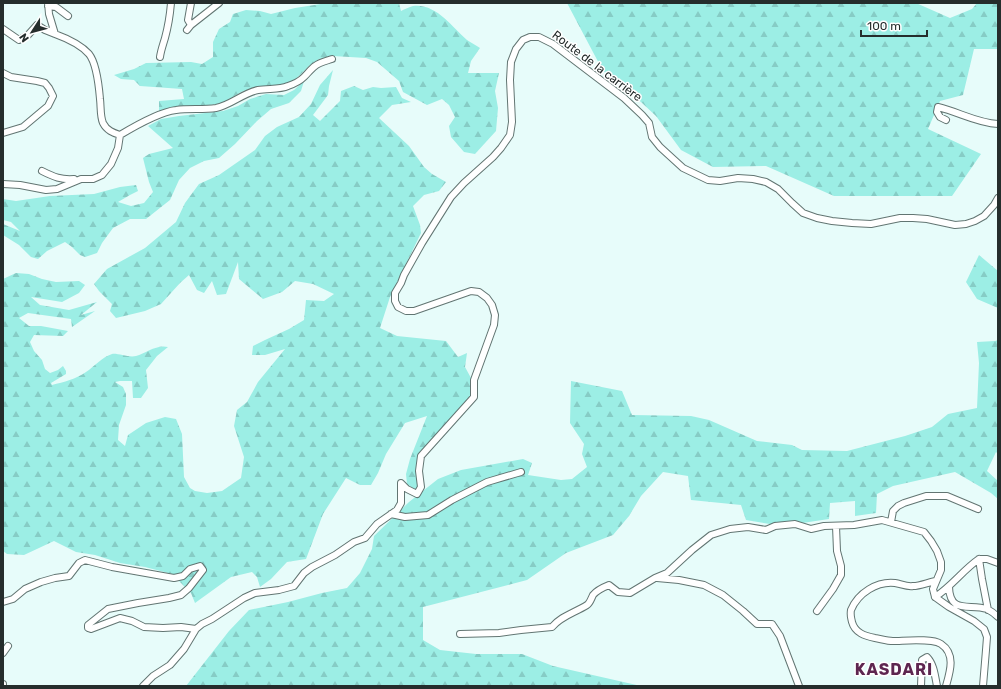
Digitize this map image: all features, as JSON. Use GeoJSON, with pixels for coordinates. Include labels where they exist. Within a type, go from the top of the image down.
{"type":"FeatureCollection","features":[{"type":"Feature","properties":{"kind":"street"},"geometry":{"type":"LineString","coordinates":[[160,57],[171,3]]}},
{"type":"Feature","properties":{"kind":"street"},"geometry":{"type":"LineString","coordinates":[[191,3],[188,20],[189,28],[219,3]]}},
{"type":"Feature","properties":{"kind":"street"},"geometry":{"type":"LineString","coordinates":[[55,34],[49,14],[48,4],[56,7],[68,16]]}},
{"type":"Feature","properties":{"kind":"street"},"geometry":{"type":"LineString","coordinates":[[3,29],[19,40],[28,35],[37,25],[65,38],[79,46],[90,55],[99,83],[103,123],[109,131],[120,136]]}},
{"type":"Feature","properties":{"kind":"street","name":"Route de la carrière"},"geometry":{"type":"LineString","coordinates":[[391,514],[397,510],[401,502],[401,483],[417,494],[421,487],[419,471],[421,456],[474,398],[474,380],[494,326],[495,315],[492,304],[479,292],[471,291],[463,293],[414,311],[406,311],[398,306],[395,300],[395,293],[422,243],[451,197],[493,157],[510,135],[512,122],[510,80],[511,62],[516,49],[522,40],[530,37],[538,38],[553,44],[624,98],[649,123],[652,137],[660,147],[683,168],[708,180],[720,181],[738,178],[766,182],[778,189],[792,204],[803,212],[817,218],[832,221],[871,224],[900,218],[913,218],[927,219],[955,225],[966,224],[984,216],[998,198]]}},
{"type":"Feature","properties":{"kind":"street"},"geometry":{"type":"LineString","coordinates":[[120,136],[150,119],[175,110],[216,108],[257,90],[288,86],[303,78],[314,66],[332,59]]}},
{"type":"Feature","properties":{"kind":"street"},"geometry":{"type":"LineString","coordinates":[[3,73],[11,77],[37,81],[45,84],[53,96],[48,106],[23,127],[3,133]]}},
{"type":"Feature","properties":{"kind":"street"},"geometry":{"type":"LineString","coordinates":[[946,120],[940,117],[937,112],[938,107],[973,120],[990,124],[998,124]]}},
{"type":"Feature","properties":{"kind":"street"},"geometry":{"type":"LineString","coordinates":[[42,171],[56,178],[65,180],[93,179],[102,175],[111,164],[118,148],[120,136]]}},
{"type":"Feature","properties":{"kind":"street"},"geometry":{"type":"LineString","coordinates":[[3,184],[20,185],[46,190],[57,189],[81,179]]}},
{"type":"Feature","properties":{"kind":"street"},"geometry":{"type":"LineString","coordinates":[[142,686],[153,676],[170,665],[184,649],[196,629],[244,598],[255,593],[279,590],[294,586],[304,573],[312,567],[335,555],[354,542],[364,538],[377,524],[391,514],[405,517],[428,515],[452,500],[487,482],[521,472]]}},
{"type":"Feature","properties":{"kind":"street"},"geometry":{"type":"LineString","coordinates":[[891,522],[893,511],[898,506],[926,496],[948,496],[978,509]]}},
{"type":"Feature","properties":{"kind":"street"},"geometry":{"type":"LineString","coordinates":[[460,634],[499,633],[552,627],[557,621],[588,605],[594,594],[609,585],[618,592],[630,593],[655,578],[667,573],[710,535],[748,527],[766,530],[775,526],[795,524],[811,529],[824,526],[854,525],[882,520],[924,532],[937,551],[941,562],[941,570],[933,589],[934,597],[974,621],[984,629],[987,637],[983,686]]}},
{"type":"Feature","properties":{"kind":"street"},"geometry":{"type":"LineString","coordinates":[[817,612],[841,575],[842,566],[837,551],[836,526]]}},
{"type":"Feature","properties":{"kind":"street"},"geometry":{"type":"LineString","coordinates":[[934,597],[949,587],[979,558],[998,563]]}},
{"type":"Feature","properties":{"kind":"street"},"geometry":{"type":"LineString","coordinates":[[979,558],[988,610]]}},
{"type":"Feature","properties":{"kind":"street"},"geometry":{"type":"LineString","coordinates":[[3,602],[13,599],[24,589],[41,582],[69,576],[79,563],[85,560],[112,567],[174,578],[183,576],[190,569],[200,566],[203,570],[182,595],[138,602],[108,609],[87,626],[91,629],[120,618],[132,621],[144,627],[181,627],[196,629]]}},
{"type":"Feature","properties":{"kind":"street"},"geometry":{"type":"LineString","coordinates":[[655,578],[679,580],[704,585],[723,596],[757,624],[772,624],[780,636],[800,686]]}},
{"type":"Feature","properties":{"kind":"street"},"geometry":{"type":"LineString","coordinates":[[936,581],[912,586],[894,583],[879,585],[862,595],[854,605],[850,614],[853,625],[858,632],[867,636],[891,641],[928,641],[940,643],[950,657],[951,667],[946,686]]}},
{"type":"Feature","properties":{"kind":"street"},"geometry":{"type":"LineString","coordinates":[[949,587],[950,597],[957,604],[965,607],[988,610],[998,617]]}},
{"type":"Feature","properties":{"kind":"street"},"geometry":{"type":"LineString","coordinates":[[3,652],[8,646]]}},
{"type":"Feature","properties":{"kind":"street"},"geometry":{"type":"LineString","coordinates":[[920,686],[922,660],[927,657],[931,661],[936,686]]}},
{"type":"Feature","properties":{"kind":"green space"},"geometry":{"type":"Polygon","coordinates":[[[327,3],[399,3],[401,11],[408,7],[421,6],[429,8],[443,17],[467,40],[480,48],[471,61],[468,73],[499,73],[495,91],[498,108],[496,131],[475,154],[464,152],[451,137],[449,126],[455,117],[449,105],[442,99],[427,105],[403,92],[399,81],[377,62],[366,58],[333,56],[319,59],[310,65],[292,82],[283,86],[255,87],[241,92],[223,103],[159,111],[159,101],[184,99],[182,89],[140,86],[134,80],[121,79],[114,75],[134,69],[146,63],[191,62],[202,64],[213,57],[213,42],[219,29],[230,22],[233,14],[246,10],[260,11],[271,14],[295,8],[327,3]]]}},
{"type":"Feature","properties":{"kind":"green space"},"geometry":{"type":"Polygon","coordinates":[[[567,3],[916,3],[950,18],[972,9],[977,3],[998,3],[998,49],[974,49],[963,95],[940,101],[928,129],[981,154],[952,196],[834,196],[766,166],[713,167],[681,150],[656,116],[627,89],[603,71],[567,3]]]}},
{"type":"Feature","properties":{"kind":"green space"},"geometry":{"type":"Polygon","coordinates":[[[333,70],[328,95],[313,115],[320,121],[340,101],[341,91],[354,86],[363,90],[373,87],[396,87],[402,98],[411,102],[392,105],[379,118],[409,146],[424,167],[432,174],[446,182],[439,191],[424,195],[413,206],[420,225],[421,233],[390,297],[380,328],[397,336],[446,341],[458,357],[467,353],[465,367],[471,378],[472,396],[420,452],[417,464],[418,485],[416,490],[407,484],[406,474],[410,459],[427,416],[405,423],[386,454],[371,485],[360,485],[346,478],[323,514],[306,559],[287,562],[271,579],[260,587],[257,577],[252,572],[231,577],[195,603],[191,593],[172,574],[145,567],[120,563],[95,555],[76,552],[54,541],[24,555],[7,554],[3,551],[3,279],[16,273],[29,274],[56,282],[79,281],[85,285],[79,293],[62,302],[31,297],[40,305],[69,310],[97,302],[81,315],[95,311],[72,327],[71,319],[28,313],[19,318],[29,326],[41,326],[68,331],[63,336],[34,335],[30,342],[34,351],[42,360],[45,369],[50,373],[63,366],[66,371],[66,374],[51,383],[52,385],[78,377],[105,357],[112,354],[136,356],[156,348],[164,346],[168,347],[157,356],[146,370],[148,388],[141,398],[133,398],[132,381],[115,382],[123,387],[126,394],[126,405],[119,425],[118,440],[125,446],[128,435],[146,423],[165,417],[176,419],[182,434],[184,477],[190,488],[195,491],[207,493],[222,491],[241,478],[244,457],[234,426],[237,410],[247,402],[258,382],[285,349],[265,355],[252,355],[253,346],[289,329],[304,320],[306,300],[324,301],[334,294],[313,284],[295,281],[282,292],[263,299],[239,279],[238,262],[226,294],[217,295],[212,281],[204,293],[197,290],[189,275],[161,304],[145,311],[116,318],[110,311],[112,304],[94,284],[107,269],[145,248],[176,222],[185,203],[199,184],[219,175],[255,150],[265,136],[277,127],[299,117],[311,104],[320,85],[333,70]]]}},
{"type":"Feature","properties":{"kind":"green space"},"geometry":{"type":"Polygon","coordinates":[[[304,81],[301,91],[289,103],[271,109],[219,158],[204,161],[190,168],[179,180],[170,200],[146,219],[130,219],[113,228],[97,253],[85,257],[80,255],[65,242],[47,251],[38,259],[31,257],[19,245],[3,235],[3,224],[20,231],[11,222],[3,220],[3,199],[16,201],[50,196],[94,194],[120,187],[136,185],[138,191],[118,202],[131,206],[144,203],[153,192],[143,158],[149,154],[173,148],[148,126],[161,119],[223,111],[238,106],[250,99],[266,94],[284,95],[294,90],[304,81]]]}},
{"type":"Feature","properties":{"kind":"green space"},"geometry":{"type":"Polygon","coordinates":[[[979,255],[998,271],[998,308],[977,299],[966,282],[979,255]]]}},
{"type":"Feature","properties":{"kind":"green space"},"geometry":{"type":"Polygon","coordinates":[[[998,340],[998,454],[996,452],[987,471],[998,481],[998,499],[991,493],[955,472],[893,486],[877,494],[876,513],[855,516],[855,501],[830,503],[829,519],[782,526],[746,520],[741,505],[691,500],[688,476],[663,472],[641,496],[629,516],[613,535],[566,553],[527,580],[423,607],[423,640],[440,650],[476,654],[522,654],[553,666],[641,686],[186,686],[229,631],[249,610],[347,588],[360,573],[372,549],[374,536],[409,502],[438,479],[461,470],[523,459],[532,463],[528,475],[561,480],[572,479],[587,467],[582,454],[584,444],[570,423],[571,381],[622,391],[632,415],[691,416],[709,420],[757,441],[792,445],[802,450],[847,451],[905,436],[932,427],[948,414],[977,408],[979,363],[977,342],[998,340]]]}},
{"type":"Feature","properties":{"kind":"district","name":"KASDARI"},"geometry":{"type":"Point","coordinates":[894,669]}}]}
